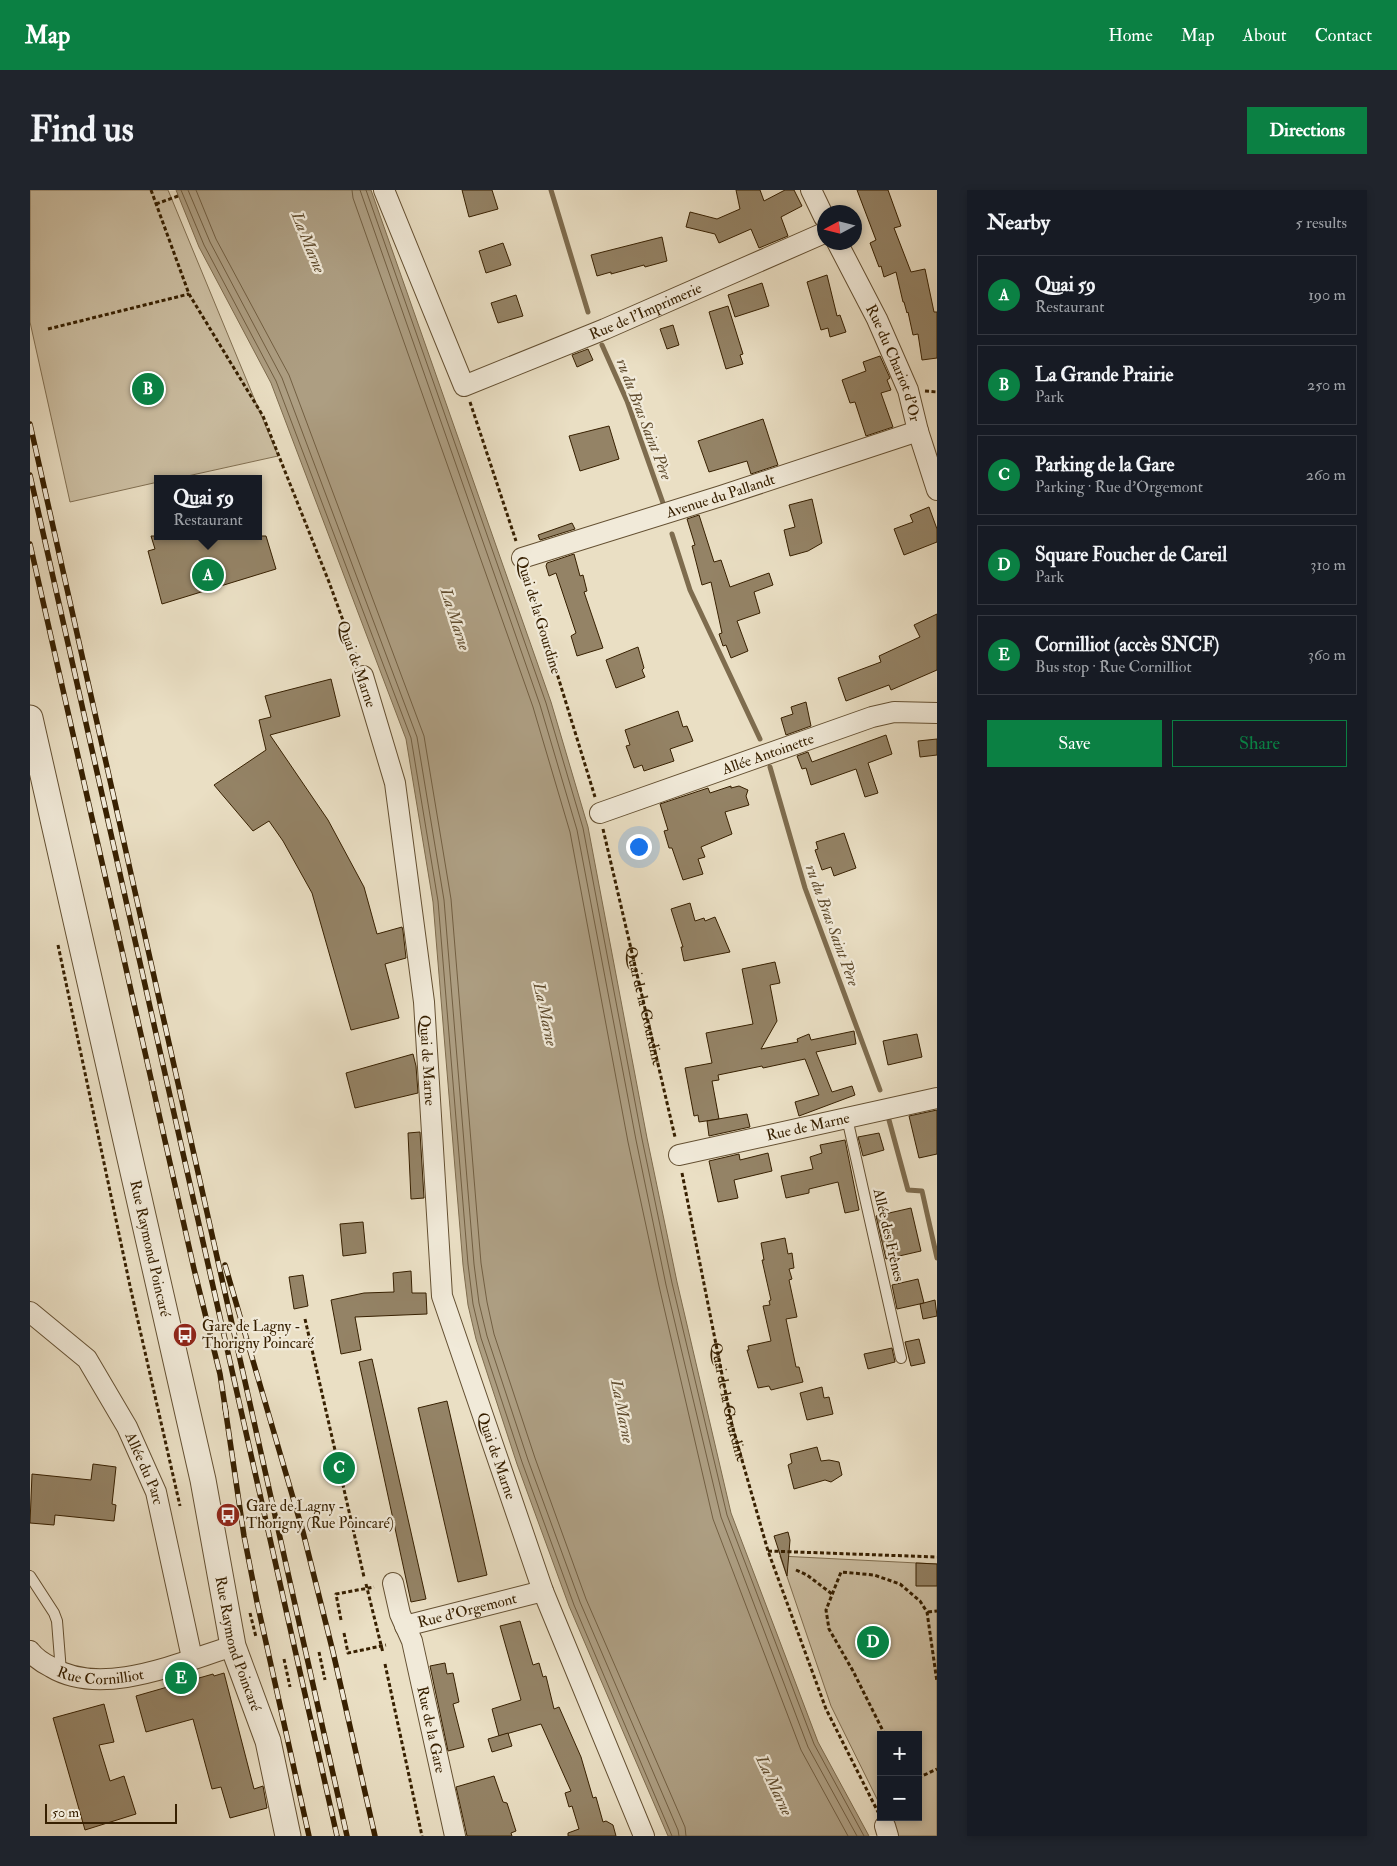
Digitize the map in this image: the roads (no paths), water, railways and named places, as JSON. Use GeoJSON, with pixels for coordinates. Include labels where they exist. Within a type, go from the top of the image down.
{"type":"FeatureCollection","features":[{"type":"Feature","properties":{"kind":"street","name":"Rue de l'Imprimerie"},"geometry":{"type":"LineString","coordinates":[[384,190],[464,386],[605,329],[817,236]]}},
{"type":"Feature","properties":{"kind":"street"},"geometry":{"type":"LineString","coordinates":[[811,190],[818,205]]}},
{"type":"Feature","properties":{"kind":"street","name":"Rue du Chariot d'Or"},"geometry":{"type":"LineString","coordinates":[[841,250],[876,319],[908,390],[918,431],[937,490]]}},
{"type":"Feature","properties":{"kind":"street","name":"Avenue du Pallandt"},"geometry":{"type":"LineString","coordinates":[[522,558],[721,496],[918,431]]}},
{"type":"Feature","properties":{"kind":"street","name":"Quai de Marne"},"geometry":{"type":"LineString","coordinates":[[363,676],[395,783],[424,1002],[442,1296],[542,1591],[644,1836]]}},
{"type":"Feature","properties":{"kind":"street","name":"Allée Antoinette"},"geometry":{"type":"LineString","coordinates":[[600,813],[872,717],[894,712],[937,712]]}},
{"type":"Feature","properties":{"kind":"street","name":"Rue Raymond Poincaré"},"geometry":{"type":"LineString","coordinates":[[30,718],[203,1480],[268,1741],[288,1836]]}},
{"type":"Feature","properties":{"kind":"street","name":"Rue de Marne"},"geometry":{"type":"LineString","coordinates":[[679,1155],[937,1098]]}},
{"type":"Feature","properties":{"kind":"street","name":"Allée du Parc"},"geometry":{"type":"LineString","coordinates":[[30,1312],[87,1359],[127,1427],[156,1492],[192,1658]]}},
{"type":"Feature","properties":{"kind":"street","name":"Rue d'Orgemont"},"geometry":{"type":"LineString","coordinates":[[384,1585],[406,1626],[542,1591]]}},
{"type":"Feature","properties":{"kind":"street","name":"Rue de la Gare"},"geometry":{"type":"LineString","coordinates":[[406,1626],[412,1641],[455,1836]]}},
{"type":"Feature","properties":{"kind":"street","name":"Rue Cornilliot"},"geometry":{"type":"LineString","coordinates":[[30,1651],[35,1658],[61,1673],[91,1680],[128,1677],[172,1666],[244,1642]]}},
{"type":"Feature","properties":{"kind":"lane","name":"Allée des Frênes"},"geometry":{"type":"LineString","coordinates":[[847,1118],[901,1358]]}},
{"type":"Feature","properties":{"kind":"lane"},"geometry":{"type":"LineString","coordinates":[[30,1576],[58,1621],[61,1673]]}},
{"type":"Feature","properties":{"kind":"water","name":"La Marne"},"geometry":{"type":"Polygon","coordinates":[[[176,190],[371,190],[551,702],[588,827],[647,1138],[677,1282],[731,1513],[818,1742],[869,1836],[668,1836],[569,1606],[517,1464],[476,1339],[468,1305],[463,1265],[433,902],[406,739],[271,383],[199,247],[176,190]]]}},
{"type":"Feature","properties":{"kind":"waterway","name":"ru du Bras Saint Père"},"geometry":{"type":"LineString","coordinates":[[551,190],[588,312]]}},
{"type":"Feature","properties":{"kind":"waterway","name":"ru du Bras Saint Père"},"geometry":{"type":"LineString","coordinates":[[602,345],[627,401],[663,503]]}},
{"type":"Feature","properties":{"kind":"waterway","name":"ru du Bras Saint Père"},"geometry":{"type":"LineString","coordinates":[[672,534],[690,590],[760,739]]}},
{"type":"Feature","properties":{"kind":"waterway","name":"ru du Bras Saint Père"},"geometry":{"type":"LineString","coordinates":[[770,767],[805,888],[880,1090]]}},
{"type":"Feature","properties":{"kind":"waterway","name":"ru du Bras Saint Père"},"geometry":{"type":"LineString","coordinates":[[889,1120],[908,1190],[922,1191],[937,1258]]}},
{"type":"Feature","properties":{"kind":"railway"},"geometry":{"type":"LineString","coordinates":[[30,424],[347,1836]]}},
{"type":"Feature","properties":{"kind":"railway"},"geometry":{"type":"LineString","coordinates":[[30,475],[337,1836]]}},
{"type":"Feature","properties":{"kind":"railway"},"geometry":{"type":"LineString","coordinates":[[30,544],[194,1269],[220,1374],[226,1413]]}},
{"type":"Feature","properties":{"kind":"railway"},"geometry":{"type":"LineString","coordinates":[[225,1265],[303,1532],[333,1652],[375,1836]]}},
{"type":"Feature","properties":{"kind":"railway"},"geometry":{"type":"LineString","coordinates":[[225,1407],[244,1536],[309,1836]]}},
{"type":"Feature","properties":{"kind":"place","name":"La Grande Prairie"},"geometry":{"type":"Point","coordinates":[148,389]}},
{"type":"Feature","properties":{"kind":"place","name":"Quai 59"},"geometry":{"type":"Point","coordinates":[208,575]}},
{"type":"Feature","properties":{"kind":"place","name":"Gare de Lagny - Thorigny Poincaré"},"geometry":{"type":"Point","coordinates":[185,1335]}},
{"type":"Feature","properties":{"kind":"place","name":"Parking de la Gare"},"geometry":{"type":"Point","coordinates":[339,1468]}},
{"type":"Feature","properties":{"kind":"place","name":"Gare de Lagny - Thorigny (Rue Poincaré)"},"geometry":{"type":"Point","coordinates":[228,1515]}},
{"type":"Feature","properties":{"kind":"place","name":"Square Foucher de Careil"},"geometry":{"type":"Point","coordinates":[873,1642]}},
{"type":"Feature","properties":{"kind":"place","name":"Cornilliot (accès SNCF)"},"geometry":{"type":"Point","coordinates":[181,1678]}}]}
